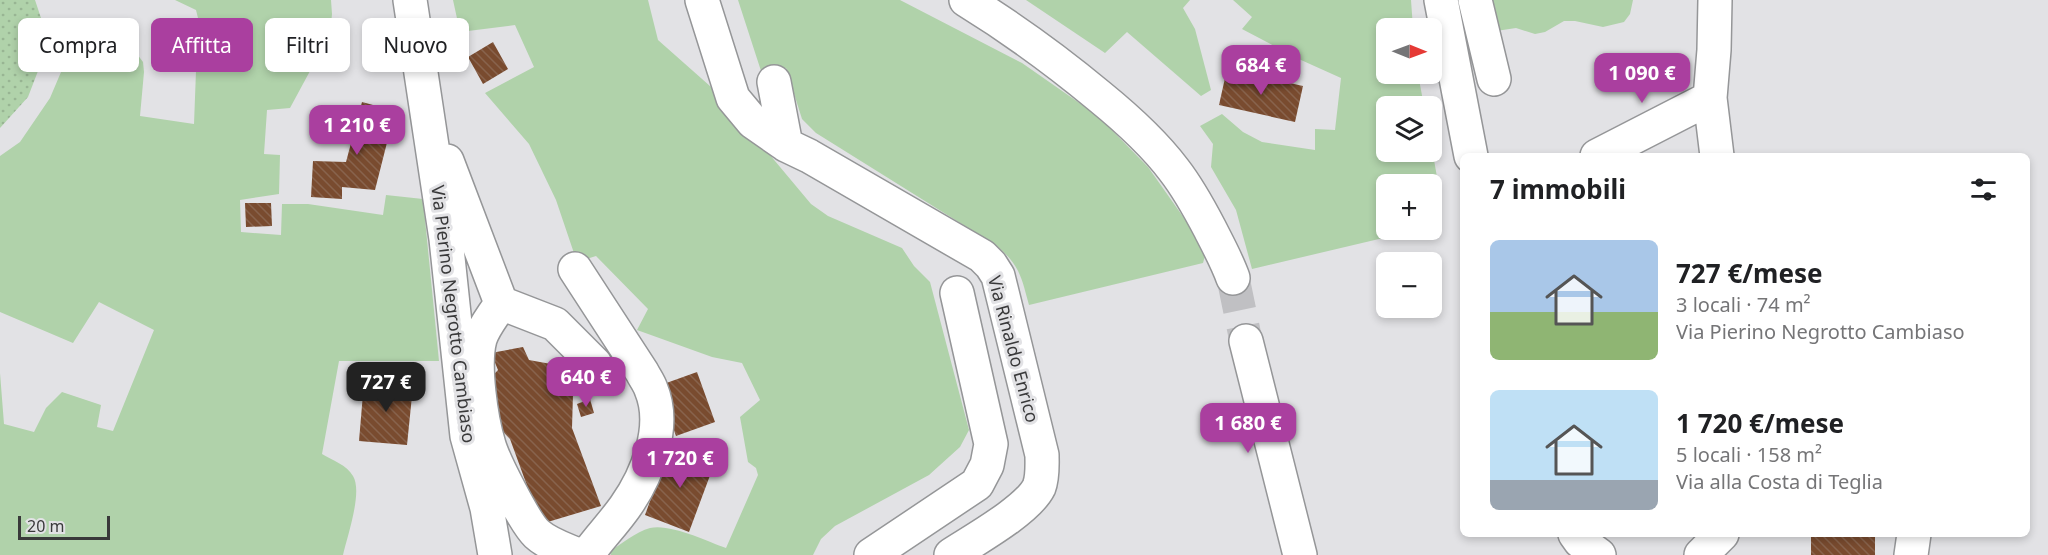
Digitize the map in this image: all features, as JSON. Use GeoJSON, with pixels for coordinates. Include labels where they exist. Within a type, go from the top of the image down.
{"type":"FeatureCollection","features":[{"type":"Feature","properties":{"kind":"street","name":"Via Pierino Negrotto Cambiaso"},"geometry":{"type":"LineString","coordinates":[[410,0],[446,239],[467,436],[486,508],[495,555]]}},
{"type":"Feature","properties":{"kind":"street","name":"Via Rinaldo Enrico"},"geometry":{"type":"LineString","coordinates":[[702,0],[733,98],[753,122],[786,145],[809,156],[981,256],[992,265],[998,276],[1042,455],[1042,471],[1039,486],[1025,505],[951,555]]}},
{"type":"Feature","properties":{"kind":"street"},"geometry":{"type":"LineString","coordinates":[[966,0],[1067,69],[1153,145],[1191,195],[1223,254],[1233,278]]}},
{"type":"Feature","properties":{"kind":"street"},"geometry":{"type":"LineString","coordinates":[[1441,0],[1470,153]]}},
{"type":"Feature","properties":{"kind":"street"},"geometry":{"type":"LineString","coordinates":[[1475,0],[1494,79]]}},
{"type":"Feature","properties":{"kind":"street"},"geometry":{"type":"LineString","coordinates":[[1715,0],[1710,98],[1717,153]]}},
{"type":"Feature","properties":{"kind":"street"},"geometry":{"type":"LineString","coordinates":[[774,82],[786,145]]}},
{"type":"Feature","properties":{"kind":"street"},"geometry":{"type":"LineString","coordinates":[[1602,153],[1710,98]]}},
{"type":"Feature","properties":{"kind":"street"},"geometry":{"type":"LineString","coordinates":[[428,122],[443,150],[501,303],[555,324],[595,364]]}},
{"type":"Feature","properties":{"kind":"street"},"geometry":{"type":"LineString","coordinates":[[574,269],[642,372],[652,390],[656,410],[656,432],[650,458],[636,488],[624,508],[587,555]]}},
{"type":"Feature","properties":{"kind":"street"},"geometry":{"type":"LineString","coordinates":[[871,555],[977,484],[987,465],[991,444],[957,293]]}},
{"type":"Feature","properties":{"kind":"street"},"geometry":{"type":"LineString","coordinates":[[501,303],[480,340],[477,368],[479,394],[489,445],[517,504],[536,533],[556,546],[578,555]]}},
{"type":"Feature","properties":{"kind":"street"},"geometry":{"type":"LineString","coordinates":[[1246,341],[1300,555]]}},
{"type":"Feature","properties":{"kind":"street"},"geometry":{"type":"LineString","coordinates":[[1577,537],[1599,555]]}},
{"type":"Feature","properties":{"kind":"street"},"geometry":{"type":"LineString","coordinates":[[1701,555],[1719,537]]}},
{"type":"Feature","properties":{"kind":"street"},"geometry":{"type":"LineString","coordinates":[[1911,555],[1914,537]]}},
{"type":"Feature","properties":{"kind":"green space"},"geometry":{"type":"Polygon","coordinates":[[[0,0],[35,0],[41,18],[18,18],[18,72],[38,72],[28,97],[0,128],[0,0]]]}},
{"type":"Feature","properties":{"kind":"green space"},"geometry":{"type":"Polygon","coordinates":[[[175,0],[331,0],[332,18],[265,18],[265,72],[309,72],[290,108],[267,110],[264,154],[280,155],[279,194],[240,200],[241,232],[281,235],[282,204],[308,204],[383,215],[386,195],[423,199],[439,361],[339,361],[322,454],[347,469],[356,483],[351,526],[343,555],[0,555],[0,373],[4,424],[34,432],[46,408],[62,392],[101,405],[97,427],[113,431],[154,330],[99,302],[73,343],[0,312],[0,156],[20,142],[50,98],[61,72],[139,72],[139,57],[143,62],[144,72],[140,116],[194,124],[196,72],[253,72],[253,18],[198,18],[196,10],[175,0]]]}},
{"type":"Feature","properties":{"kind":"green space"},"geometry":{"type":"Polygon","coordinates":[[[453,0],[648,0],[658,40],[719,94],[811,204],[828,216],[902,248],[914,266],[930,282],[969,430],[960,447],[929,475],[835,526],[821,539],[813,555],[611,555],[609,552],[634,535],[658,527],[688,534],[726,548],[758,475],[756,468],[748,462],[740,417],[760,400],[742,363],[712,357],[637,330],[648,309],[596,256],[577,262],[556,200],[529,144],[485,93],[534,67],[515,25],[469,31],[469,18],[457,18],[453,0]]]}},
{"type":"Feature","properties":{"kind":"green space"},"geometry":{"type":"Polygon","coordinates":[[[738,0],[900,0],[1022,63],[1098,116],[1148,167],[1191,228],[1205,256],[1203,263],[1029,305],[1019,272],[997,246],[816,133],[802,119],[786,68],[762,74],[738,0]]]}},
{"type":"Feature","properties":{"kind":"green space"},"geometry":{"type":"Polygon","coordinates":[[[1026,0],[1190,0],[1183,8],[1195,29],[1211,90],[1201,96],[1127,32],[1105,53],[1026,0]]]}},
{"type":"Feature","properties":{"kind":"green space"},"geometry":{"type":"Polygon","coordinates":[[[1233,0],[1411,0],[1412,18],[1376,18],[1376,84],[1420,84],[1422,96],[1376,96],[1376,162],[1434,162],[1436,174],[1376,174],[1376,240],[1252,269],[1236,210],[1211,167],[1213,144],[1200,126],[1222,114],[1243,132],[1262,142],[1315,150],[1315,129],[1335,130],[1341,78],[1242,29],[1252,17],[1233,0]]]}},
{"type":"Feature","properties":{"kind":"green space"},"geometry":{"type":"Polygon","coordinates":[[[1483,0],[1633,0],[1630,14],[1624,22],[1603,27],[1564,21],[1545,32],[1535,34],[1516,28],[1496,31],[1483,0]]]}},
{"type":"Feature","properties":{"kind":"building"},"geometry":{"type":"Polygon","coordinates":[[[493,42],[508,69],[483,84],[469,56],[493,42]]]}},
{"type":"Feature","properties":{"kind":"building"},"geometry":{"type":"Polygon","coordinates":[[[1227,69],[1303,86],[1295,122],[1219,105],[1227,69]]]}},
{"type":"Feature","properties":{"kind":"building"},"geometry":{"type":"Polygon","coordinates":[[[362,102],[395,111],[375,190],[342,187],[342,199],[311,197],[313,161],[346,162],[362,102]]]}},
{"type":"Feature","properties":{"kind":"building"},"geometry":{"type":"Polygon","coordinates":[[[245,203],[271,203],[272,226],[246,227],[245,203]]]}},
{"type":"Feature","properties":{"kind":"building"},"geometry":{"type":"Polygon","coordinates":[[[523,347],[529,360],[551,364],[573,394],[572,428],[601,506],[541,524],[510,439],[485,413],[482,387],[498,370],[491,353],[523,347]]]}},
{"type":"Feature","properties":{"kind":"building"},"geometry":{"type":"Polygon","coordinates":[[[697,372],[715,422],[676,436],[658,386],[697,372]]]}},
{"type":"Feature","properties":{"kind":"building"},"geometry":{"type":"Polygon","coordinates":[[[364,382],[413,386],[407,445],[359,441],[364,382]]]}},
{"type":"Feature","properties":{"kind":"building"},"geometry":{"type":"Polygon","coordinates":[[[590,399],[594,413],[581,417],[577,404],[590,399]]]}},
{"type":"Feature","properties":{"kind":"building"},"geometry":{"type":"Polygon","coordinates":[[[670,446],[715,462],[689,532],[645,515],[670,446]]]}},
{"type":"Feature","properties":{"kind":"building"},"geometry":{"type":"Polygon","coordinates":[[[1811,537],[1875,537],[1875,555],[1811,555],[1811,537]]]}},
{"type":"Feature","properties":{"kind":"tunnel"},"geometry":{"type":"LineString","coordinates":[[1233,278],[1246,341]]}}]}
